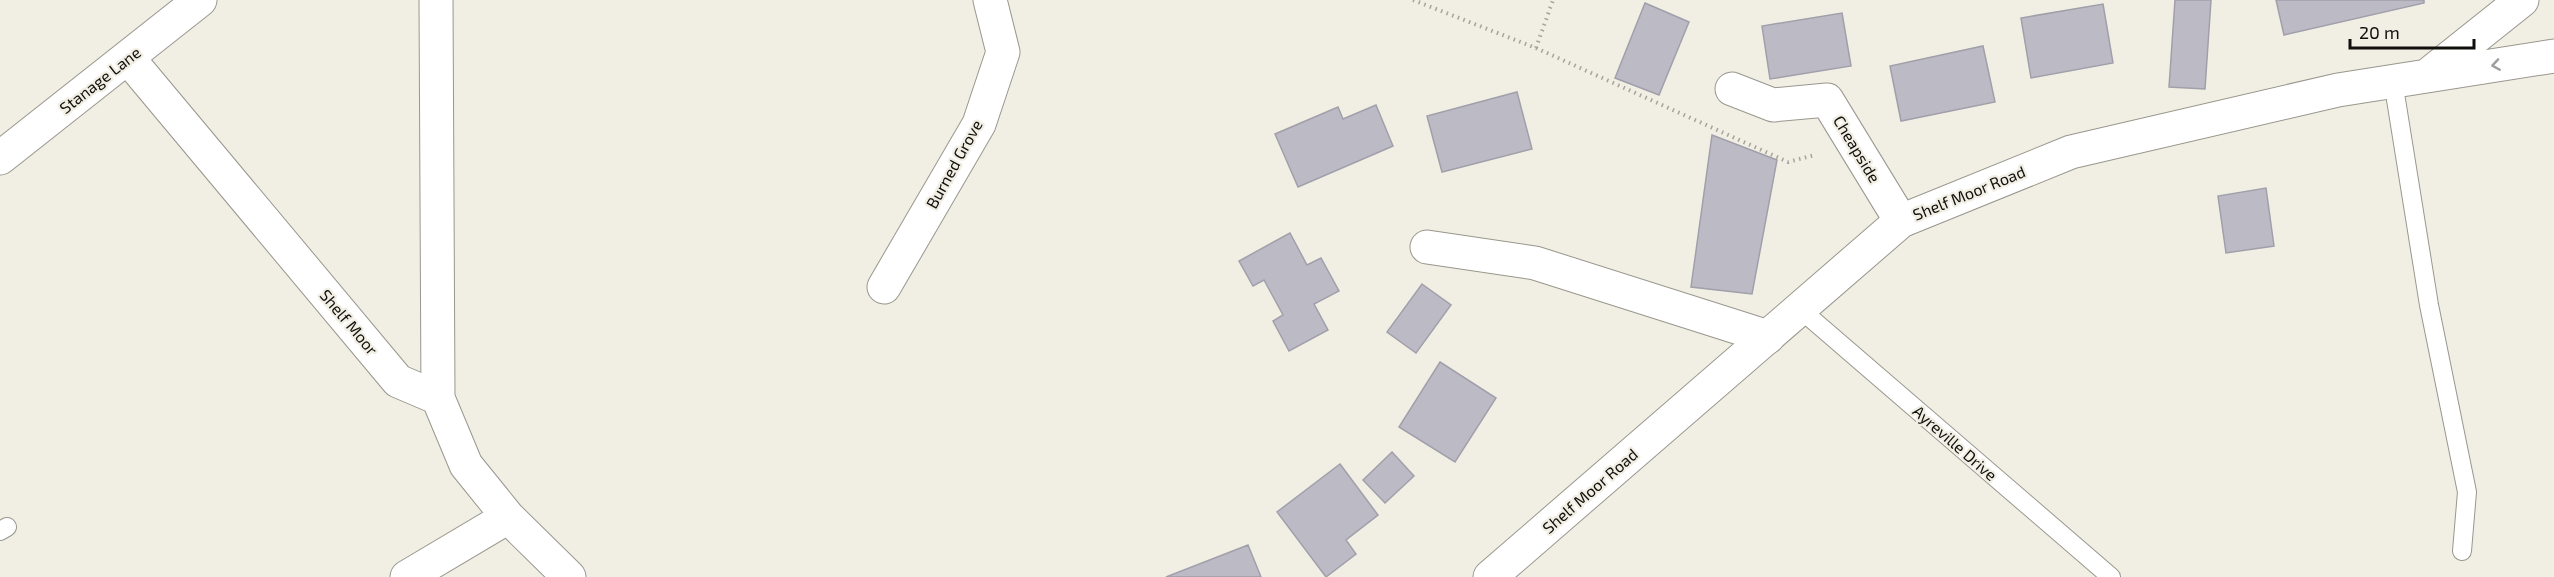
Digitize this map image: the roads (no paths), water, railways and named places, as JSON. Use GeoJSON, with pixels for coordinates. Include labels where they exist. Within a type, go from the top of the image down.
{"type":"FeatureCollection","features":[{"type":"Feature","properties":{"kind":"street","name":"Stanage Lane"},"geometry":{"type":"LineString","coordinates":[[0,158],[200,0]]}},
{"type":"Feature","properties":{"kind":"street"},"geometry":{"type":"LineString","coordinates":[[436,0],[438,398],[466,465],[508,517],[569,577]]}},
{"type":"Feature","properties":{"kind":"street","name":"Burned Grove"},"geometry":{"type":"LineString","coordinates":[[885,287],[979,124],[1003,52],[990,0]]}},
{"type":"Feature","properties":{"kind":"street","name":"Shelf Moor Road"},"geometry":{"type":"LineString","coordinates":[[2426,76],[2522,0]]}},
{"type":"Feature","properties":{"kind":"street","name":"Shelf Moor Road"},"geometry":{"type":"LineString","coordinates":[[1490,577],[1901,221],[2071,152],[2338,90],[2554,56]]}},
{"type":"Feature","properties":{"kind":"street","name":"Shelf Moor"},"geometry":{"type":"LineString","coordinates":[[128,58],[398,381],[438,398]]}},
{"type":"Feature","properties":{"kind":"street","name":"Cheapside"},"geometry":{"type":"LineString","coordinates":[[1732,89],[1773,105],[1827,99],[1901,221]]}},
{"type":"Feature","properties":{"kind":"street"},"geometry":{"type":"LineString","coordinates":[[1427,247],[1534,263],[1768,337]]}},
{"type":"Feature","properties":{"kind":"street"},"geometry":{"type":"LineString","coordinates":[[407,577],[508,517]]}},
{"type":"Feature","properties":{"kind":"lane"},"geometry":{"type":"LineString","coordinates":[[2393,81],[2429,305],[2467,492],[2462,551]]}},
{"type":"Feature","properties":{"kind":"lane","name":"Ayreville Drive"},"geometry":{"type":"LineString","coordinates":[[1800,309],[2111,577]]}}]}
